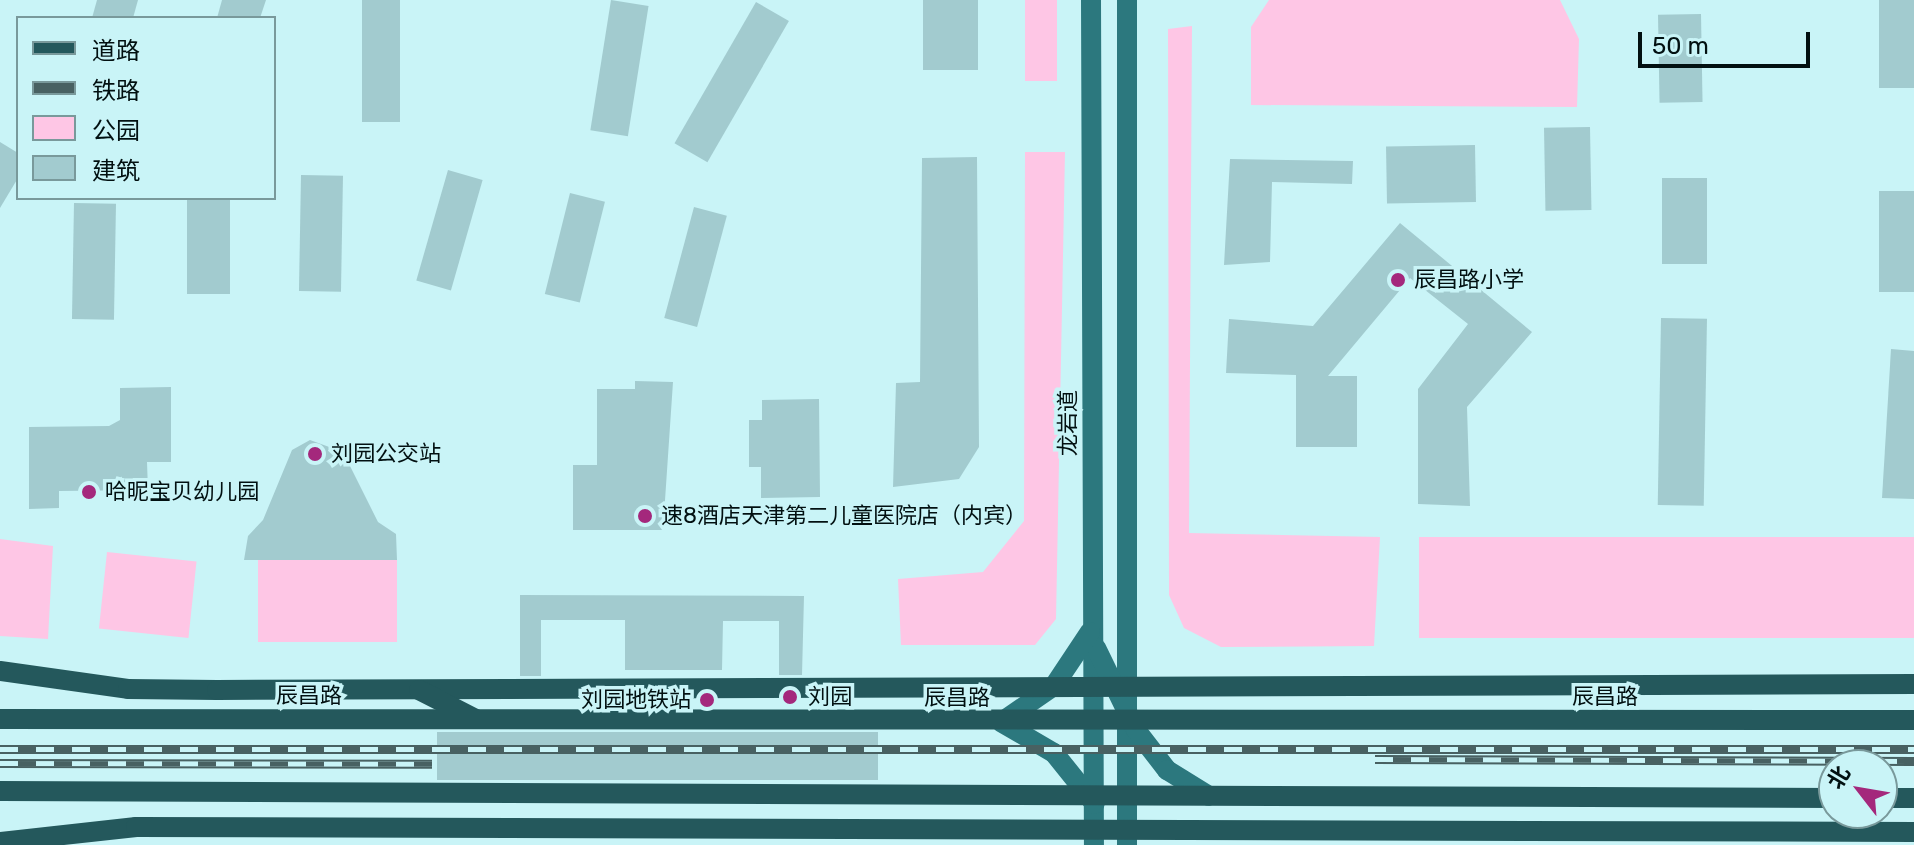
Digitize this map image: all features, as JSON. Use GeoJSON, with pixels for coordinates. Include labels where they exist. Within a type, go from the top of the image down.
{"type":"FeatureCollection","features":[{"type":"Feature","properties":{"kind":"main road","name":"龙岩道"},"geometry":{"type":"LineString","coordinates":[[1091,0],[1092,629]]}},
{"type":"Feature","properties":{"kind":"main road"},"geometry":{"type":"LineString","coordinates":[[1093,800],[1094,721],[1110,685],[1127,0]]}},
{"type":"Feature","properties":{"kind":"main road"},"geometry":{"type":"LineString","coordinates":[[1092,629],[1110,685],[1128,718],[1182,783],[1217,799]]}},
{"type":"Feature","properties":{"kind":"main road"},"geometry":{"type":"LineString","coordinates":[[1092,629],[1054,686],[1001,722],[1054,753],[1093,800],[1113,838]]}},
{"type":"Feature","properties":{"kind":"main road"},"geometry":{"type":"LineString","coordinates":[[0,671],[128,689],[1914,684]]}},
{"type":"Feature","properties":{"kind":"main road"},"geometry":{"type":"LineString","coordinates":[[415,688],[479,721]]}},
{"type":"Feature","properties":{"kind":"main road"},"geometry":{"type":"LineString","coordinates":[[1113,838],[1127,800],[1128,718]]}},
{"type":"Feature","properties":{"kind":"main road","name":"辰昌路"},"geometry":{"type":"LineString","coordinates":[[0,719],[1001,722],[1128,718],[1914,720]]}},
{"type":"Feature","properties":{"kind":"main road"},"geometry":{"type":"LineString","coordinates":[[0,791],[1093,800],[1818,798]]}},
{"type":"Feature","properties":{"kind":"main road"},"geometry":{"type":"LineString","coordinates":[[0,842],[136,827],[1113,838],[1914,832]]}},
{"type":"Feature","properties":{"kind":"green space"},"geometry":{"type":"Polygon","coordinates":[[[1025,0],[1057,0],[1057,81],[1025,81],[1025,0]]]}},
{"type":"Feature","properties":{"kind":"green space"},"geometry":{"type":"Polygon","coordinates":[[[1269,0],[1560,0],[1579,39],[1577,107],[1251,105],[1251,27],[1269,0]]]}},
{"type":"Feature","properties":{"kind":"green space"},"geometry":{"type":"Polygon","coordinates":[[[1192,26],[1189,533],[1380,537],[1374,646],[1221,647],[1184,628],[1169,595],[1168,29],[1192,26]]]}},
{"type":"Feature","properties":{"kind":"green space"},"geometry":{"type":"Polygon","coordinates":[[[1025,152],[1065,152],[1056,619],[1035,645],[901,645],[898,579],[983,572],[1024,521],[1025,152]]]}},
{"type":"Feature","properties":{"kind":"green space"},"geometry":{"type":"Polygon","coordinates":[[[1419,537],[1914,537],[1914,638],[1419,638],[1419,537]]]}},
{"type":"Feature","properties":{"kind":"green space"},"geometry":{"type":"Polygon","coordinates":[[[0,539],[53,546],[48,639],[0,636],[0,539]]]}},
{"type":"Feature","properties":{"kind":"green space"},"geometry":{"type":"Polygon","coordinates":[[[107,552],[197,561],[188,638],[99,629],[107,552]]]}},
{"type":"Feature","properties":{"kind":"green space"},"geometry":{"type":"Polygon","coordinates":[[[258,560],[397,560],[397,642],[258,642],[258,560]]]}},
{"type":"Feature","properties":{"kind":"building"},"geometry":{"type":"Polygon","coordinates":[[[97,0],[138,0],[134,16],[93,16],[97,0]]]}},
{"type":"Feature","properties":{"kind":"building"},"geometry":{"type":"Polygon","coordinates":[[[222,0],[266,0],[261,16],[218,16],[222,0]]]}},
{"type":"Feature","properties":{"kind":"building"},"geometry":{"type":"Polygon","coordinates":[[[362,0],[400,0],[400,122],[362,122],[362,0]]]}},
{"type":"Feature","properties":{"kind":"building"},"geometry":{"type":"Polygon","coordinates":[[[611,0],[649,6],[628,136],[590,130],[611,0]]]}},
{"type":"Feature","properties":{"kind":"building"},"geometry":{"type":"Polygon","coordinates":[[[923,0],[978,0],[978,70],[923,70],[923,0]]]}},
{"type":"Feature","properties":{"kind":"building"},"geometry":{"type":"Polygon","coordinates":[[[1879,0],[1914,0],[1914,88],[1879,88],[1879,0]]]}},
{"type":"Feature","properties":{"kind":"building"},"geometry":{"type":"Polygon","coordinates":[[[756,2],[789,21],[707,162],[674,143],[756,2]]]}},
{"type":"Feature","properties":{"kind":"building"},"geometry":{"type":"Polygon","coordinates":[[[1701,14],[1703,102],[1660,103],[1658,15],[1701,14]]]}},
{"type":"Feature","properties":{"kind":"building"},"geometry":{"type":"Polygon","coordinates":[[[1590,127],[1591,210],[1545,211],[1544,128],[1590,127]]]}},
{"type":"Feature","properties":{"kind":"building"},"geometry":{"type":"Polygon","coordinates":[[[0,142],[16,152],[16,181],[0,208],[0,142]]]}},
{"type":"Feature","properties":{"kind":"building"},"geometry":{"type":"Polygon","coordinates":[[[1475,145],[1476,202],[1387,204],[1386,147],[1475,145]]]}},
{"type":"Feature","properties":{"kind":"building"},"geometry":{"type":"Polygon","coordinates":[[[977,157],[979,447],[959,479],[893,487],[896,383],[920,382],[922,158],[977,157]]]}},
{"type":"Feature","properties":{"kind":"building"},"geometry":{"type":"Polygon","coordinates":[[[1230,159],[1353,161],[1352,184],[1272,182],[1270,262],[1224,265],[1230,159]]]}},
{"type":"Feature","properties":{"kind":"building"},"geometry":{"type":"Polygon","coordinates":[[[448,170],[483,180],[451,290],[416,281],[448,170]]]}},
{"type":"Feature","properties":{"kind":"building"},"geometry":{"type":"Polygon","coordinates":[[[301,175],[343,176],[341,292],[299,291],[301,175]]]}},
{"type":"Feature","properties":{"kind":"building"},"geometry":{"type":"Polygon","coordinates":[[[1662,178],[1707,178],[1707,264],[1662,264],[1662,178]]]}},
{"type":"Feature","properties":{"kind":"building"},"geometry":{"type":"Polygon","coordinates":[[[1879,191],[1914,191],[1914,292],[1879,292],[1879,191]]]}},
{"type":"Feature","properties":{"kind":"building"},"geometry":{"type":"Polygon","coordinates":[[[570,193],[605,202],[580,303],[545,294],[570,193]]]}},
{"type":"Feature","properties":{"kind":"building"},"geometry":{"type":"Polygon","coordinates":[[[187,200],[230,200],[230,294],[187,294],[187,200]]]}},
{"type":"Feature","properties":{"kind":"building"},"geometry":{"type":"Polygon","coordinates":[[[74,203],[116,204],[114,320],[72,319],[74,203]]]}},
{"type":"Feature","properties":{"kind":"building"},"geometry":{"type":"Polygon","coordinates":[[[694,207],[727,216],[697,327],[664,318],[694,207]]]}},
{"type":"Feature","properties":{"kind":"building"},"geometry":{"type":"Polygon","coordinates":[[[1400,223],[1532,332],[1467,407],[1470,506],[1418,504],[1418,389],[1468,324],[1410,278],[1328,376],[1357,376],[1357,447],[1296,447],[1296,375],[1226,373],[1229,319],[1313,326],[1400,223]]]}},
{"type":"Feature","properties":{"kind":"building"},"geometry":{"type":"Polygon","coordinates":[[[1661,318],[1707,319],[1704,506],[1658,505],[1661,318]]]}},
{"type":"Feature","properties":{"kind":"building"},"geometry":{"type":"Polygon","coordinates":[[[1891,349],[1914,351],[1914,499],[1882,498],[1891,349]]]}},
{"type":"Feature","properties":{"kind":"building"},"geometry":{"type":"Polygon","coordinates":[[[635,381],[673,382],[663,530],[573,530],[573,465],[597,465],[597,389],[635,389],[635,381]]]}},
{"type":"Feature","properties":{"kind":"building"},"geometry":{"type":"Polygon","coordinates":[[[171,387],[171,462],[147,462],[148,490],[59,491],[59,508],[29,509],[29,427],[109,426],[120,420],[120,388],[171,387]]]}},
{"type":"Feature","properties":{"kind":"building"},"geometry":{"type":"Polygon","coordinates":[[[819,399],[820,497],[761,498],[761,467],[749,467],[749,420],[762,420],[762,400],[819,399]]]}},
{"type":"Feature","properties":{"kind":"building"},"geometry":{"type":"Polygon","coordinates":[[[310,440],[343,452],[378,522],[396,534],[397,560],[244,560],[248,536],[263,520],[292,450],[310,440]]]}},
{"type":"Feature","properties":{"kind":"building"},"geometry":{"type":"Polygon","coordinates":[[[520,595],[804,596],[802,675],[779,675],[779,621],[723,621],[722,670],[625,670],[625,620],[541,620],[541,676],[520,676],[520,595]]]}},
{"type":"Feature","properties":{"kind":"building"},"geometry":{"type":"Polygon","coordinates":[[[437,732],[878,732],[878,780],[437,780],[437,732]]]}},
{"type":"Feature","properties":{"kind":"railway"},"geometry":{"type":"LineString","coordinates":[[0,749],[1914,749]]}},
{"type":"Feature","properties":{"kind":"railway"},"geometry":{"type":"LineString","coordinates":[[1375,759],[1914,761]]}},
{"type":"Feature","properties":{"kind":"railway"},"geometry":{"type":"LineString","coordinates":[[0,763],[432,764]]}},
{"type":"Feature","properties":{"kind":"place","name":"辰昌路小学"},"geometry":{"type":"Point","coordinates":[1398,280]}},
{"type":"Feature","properties":{"kind":"place","name":"刘园公交站"},"geometry":{"type":"Point","coordinates":[315,454]}},
{"type":"Feature","properties":{"kind":"place","name":"哈昵宝贝幼儿园"},"geometry":{"type":"Point","coordinates":[89,492]}},
{"type":"Feature","properties":{"kind":"place","name":"速8酒店天津第二儿童医院店（内宾）"},"geometry":{"type":"Point","coordinates":[645,516]}},
{"type":"Feature","properties":{"kind":"place","name":"刘园"},"geometry":{"type":"Point","coordinates":[790,697]}},
{"type":"Feature","properties":{"kind":"place","name":"刘园地铁站"},"geometry":{"type":"Point","coordinates":[707,700]}}]}
